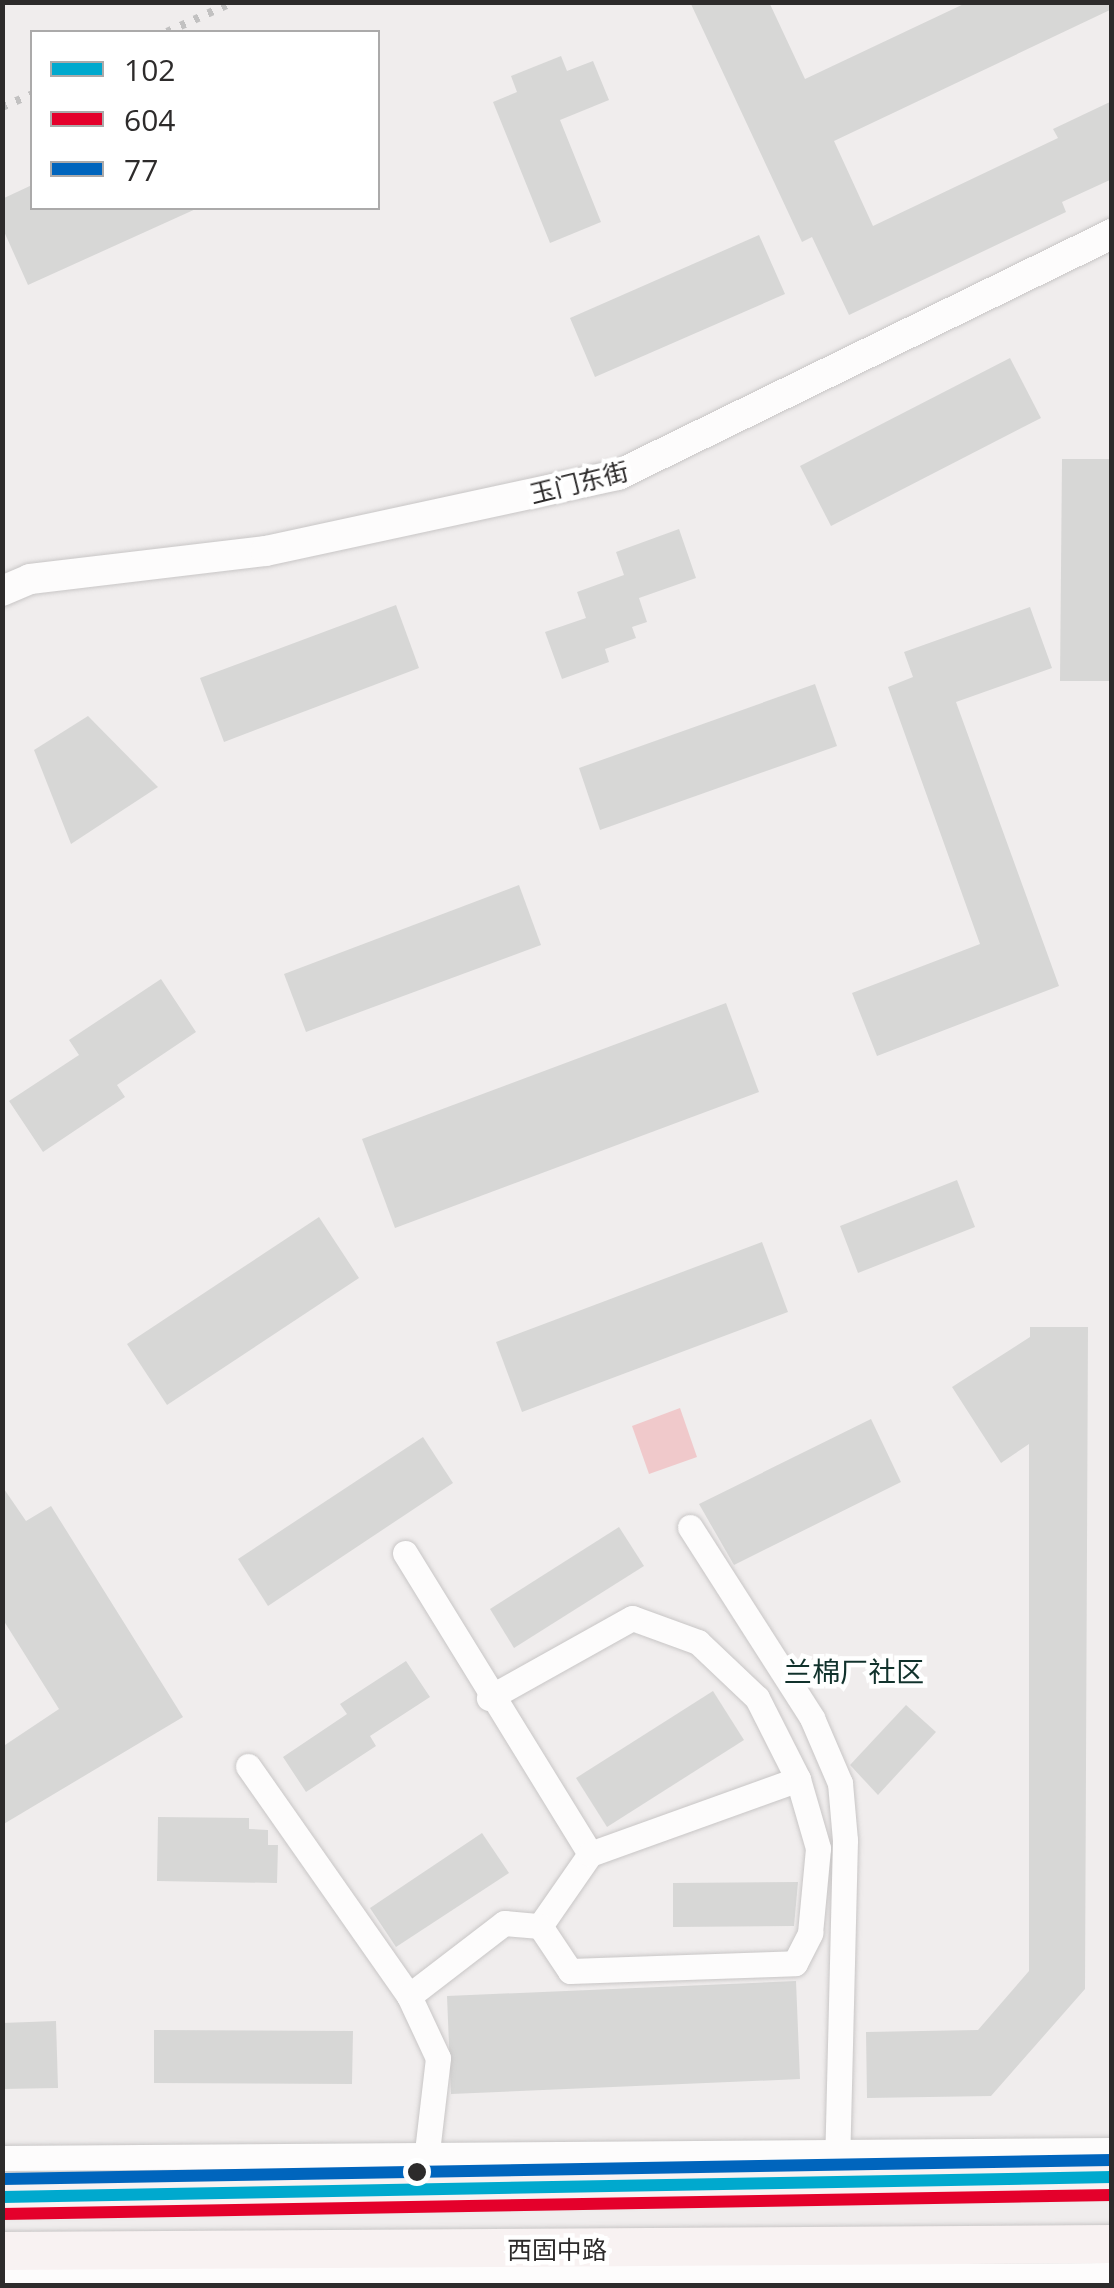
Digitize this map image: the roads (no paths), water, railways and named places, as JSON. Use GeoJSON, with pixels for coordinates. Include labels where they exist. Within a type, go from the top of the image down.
{"type":"FeatureCollection","features":[{"type":"Feature","properties":{"kind":"main road"},"geometry":{"type":"LineString","coordinates":[[2,2197],[422,2192],[837,2168],[1112,2178]]}},
{"type":"Feature","properties":{"kind":"main road","name":"西固中路"},"geometry":{"type":"LineString","coordinates":[[2,2251],[789,2270],[1112,2244]]}},
{"type":"Feature","properties":{"kind":"street","name":"玉门东街"},"geometry":{"type":"LineString","coordinates":[[2,592],[30,579],[266,551],[618,474],[1112,234]]}},
{"type":"Feature","properties":{"kind":"street"},"geometry":{"type":"LineString","coordinates":[[690,1527],[812,1718],[840,1783],[845,1840],[837,2168]]}},
{"type":"Feature","properties":{"kind":"street"},"geometry":{"type":"LineString","coordinates":[[406,1554],[489,1698],[590,1854]]}},
{"type":"Feature","properties":{"kind":"street"},"geometry":{"type":"LineString","coordinates":[[489,1698],[632,1618],[698,1642],[758,1698],[798,1780],[818,1848],[810,1933],[794,1963],[570,1972],[540,1926]]}},
{"type":"Feature","properties":{"kind":"street"},"geometry":{"type":"LineString","coordinates":[[248,1766],[408,1996],[438,2058],[422,2192]]}},
{"type":"Feature","properties":{"kind":"street"},"geometry":{"type":"LineString","coordinates":[[540,1926],[590,1854],[798,1780]]}},
{"type":"Feature","properties":{"kind":"street"},"geometry":{"type":"LineString","coordinates":[[408,1996],[504,1923],[540,1926]]}},
{"type":"Feature","properties":{"kind":"street"},"geometry":{"type":"LineString","coordinates":[[2,2158],[427,2154],[837,2168],[1112,2150]]}},
{"type":"Feature","properties":{"kind":"street"},"geometry":{"type":"LineString","coordinates":[[2,2278],[789,2270],[1112,2276]]}},
{"type":"Feature","properties":{"kind":"railway"},"geometry":{"type":"LineString","coordinates":[[171,30],[233,2]]}},
{"type":"Feature","properties":{"kind":"railway"},"geometry":{"type":"LineString","coordinates":[[2,107],[30,95]]}},
{"type":"Feature","properties":{"kind":"district","name":"兰棉厂社区"},"geometry":{"type":"Point","coordinates":[854,1671]}}]}
